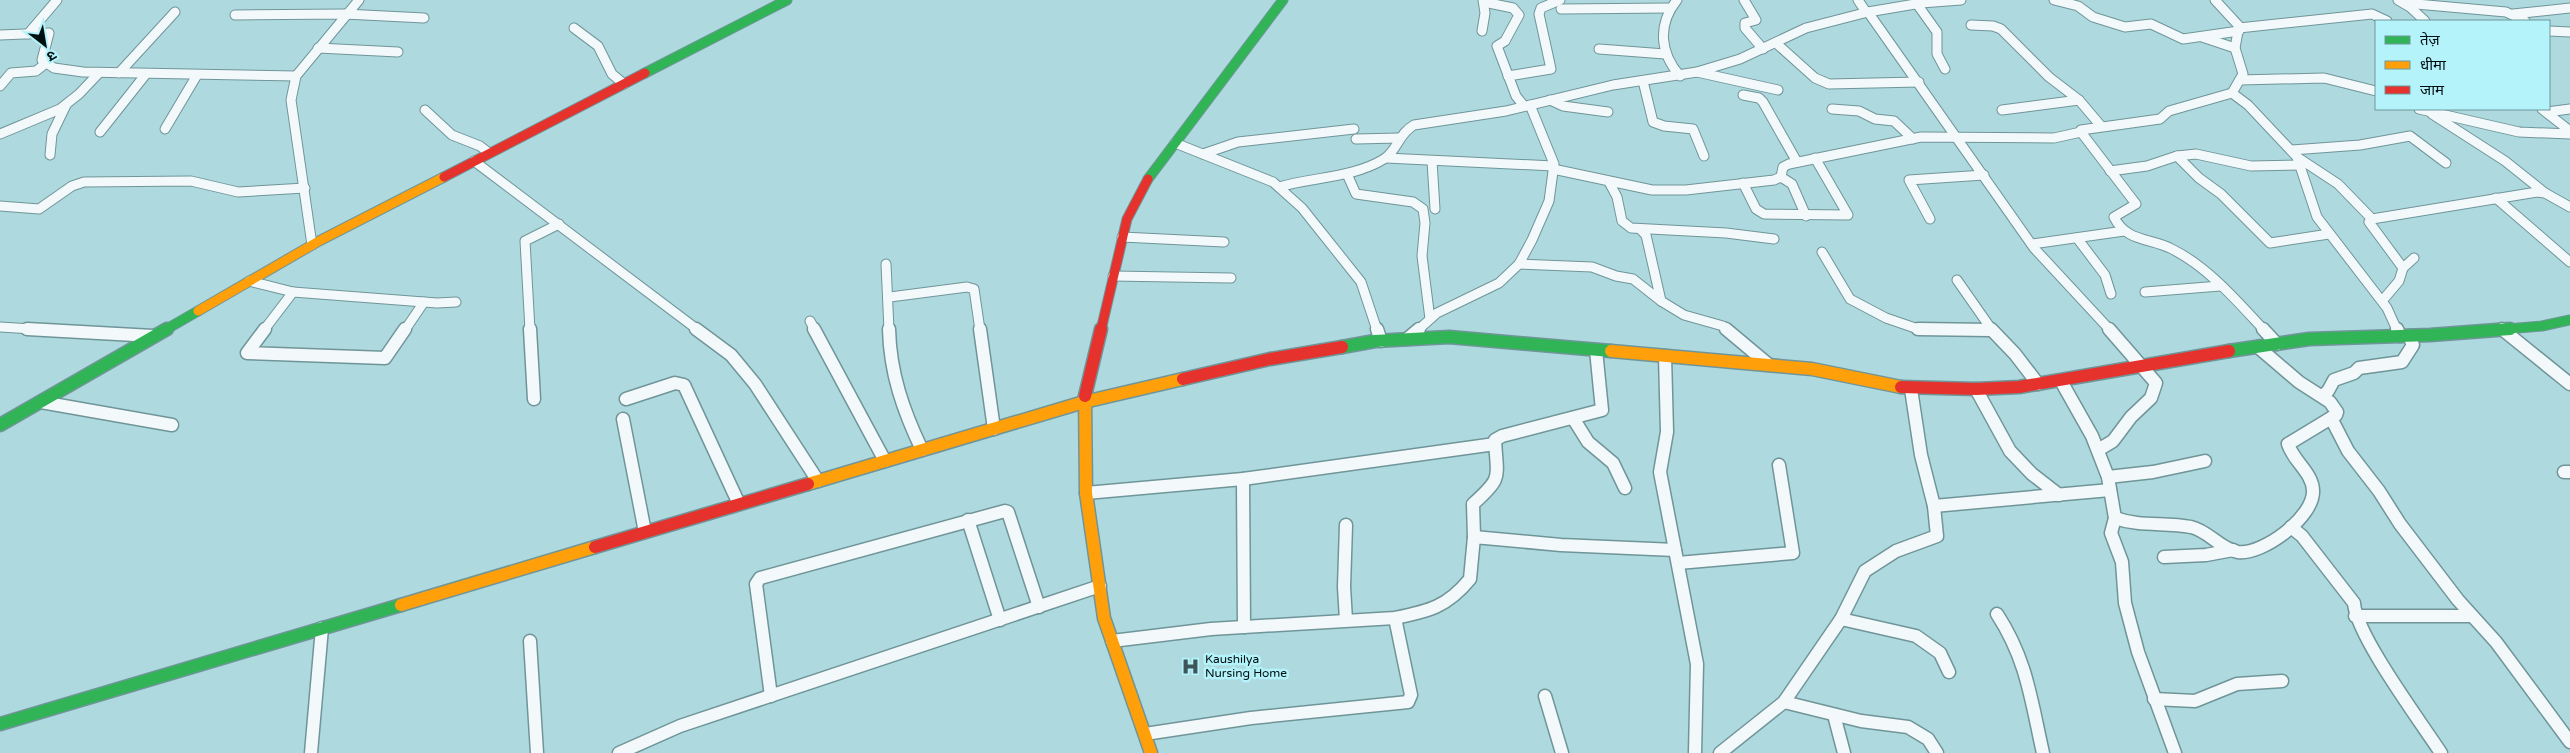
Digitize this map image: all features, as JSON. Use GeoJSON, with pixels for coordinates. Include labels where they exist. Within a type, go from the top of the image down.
{"type":"FeatureCollection","features":[{"type":"Feature","properties":{"kind":"street"},"geometry":{"type":"LineString","coordinates":[[28,34],[57,0]]}},
{"type":"Feature","properties":{"kind":"street"},"geometry":{"type":"LineString","coordinates":[[312,245],[305,188],[290,100],[296,76],[345,14],[359,0]]}},
{"type":"Feature","properties":{"kind":"street"},"geometry":{"type":"LineString","coordinates":[[0,425],[312,245],[786,0]]}},
{"type":"Feature","properties":{"kind":"street"},"geometry":{"type":"LineString","coordinates":[[1151,753],[1104,618],[1086,492],[1084,402],[1126,219],[1148,180],[1283,0]]}},
{"type":"Feature","properties":{"kind":"street"},"geometry":{"type":"LineString","coordinates":[[1676,0],[1669,8],[1664,21],[1666,54],[1680,76]]}},
{"type":"Feature","properties":{"kind":"street"},"geometry":{"type":"LineString","coordinates":[[1744,0],[1756,20],[1745,23],[1745,28],[1763,49]]}},
{"type":"Feature","properties":{"kind":"street"},"geometry":{"type":"LineString","coordinates":[[1858,0],[1919,82],[2032,244],[2120,340],[2140,367],[2156,383],[2154,397],[2131,417],[2111,444],[2098,450]]}},
{"type":"Feature","properties":{"kind":"street"},"geometry":{"type":"LineString","coordinates":[[1386,158],[1403,130],[1414,124],[1527,106],[1613,84],[1680,76],[1740,59],[1806,28],[1867,12],[1917,4],[1961,0]]}},
{"type":"Feature","properties":{"kind":"street"},"geometry":{"type":"LineString","coordinates":[[2054,0],[2078,6],[2093,17],[2125,27],[2151,24],[2176,37],[2201,36],[2239,29],[2372,14],[2385,20]]}},
{"type":"Feature","properties":{"kind":"street"},"geometry":{"type":"LineString","coordinates":[[2215,0],[2239,29]]}},
{"type":"Feature","properties":{"kind":"street"},"geometry":{"type":"LineString","coordinates":[[2538,0],[2548,8]]}},
{"type":"Feature","properties":{"kind":"street"},"geometry":{"type":"LineString","coordinates":[[1407,339],[1436,313],[1499,283],[1519,264],[1549,201],[1553,168],[1527,106],[1516,96],[1497,46],[1505,41],[1519,15],[1513,8],[1483,1],[1485,12],[1482,31]]}},
{"type":"Feature","properties":{"kind":"street"},"geometry":{"type":"LineString","coordinates":[[2401,2],[2506,12],[2523,20]]}},
{"type":"Feature","properties":{"kind":"street"},"geometry":{"type":"LineString","coordinates":[[2401,2],[2424,20]]}},
{"type":"Feature","properties":{"kind":"street"},"geometry":{"type":"LineString","coordinates":[[1508,76],[1551,68],[1539,14],[1540,8],[1560,4],[1669,8]]}},
{"type":"Feature","properties":{"kind":"street"},"geometry":{"type":"LineString","coordinates":[[1917,4],[1937,32],[1937,54],[1945,69]]}},
{"type":"Feature","properties":{"kind":"street"},"geometry":{"type":"LineString","coordinates":[[2513,14],[2548,8],[2570,8]]}},
{"type":"Feature","properties":{"kind":"street"},"geometry":{"type":"LineString","coordinates":[[119,73],[175,12]]}},
{"type":"Feature","properties":{"kind":"street"},"geometry":{"type":"LineString","coordinates":[[235,15],[345,14],[424,18]]}},
{"type":"Feature","properties":{"kind":"street"},"geometry":{"type":"LineString","coordinates":[[1971,25],[1993,26],[2001,29],[2049,77],[2079,100],[2102,126]]}},
{"type":"Feature","properties":{"kind":"street"},"geometry":{"type":"LineString","coordinates":[[574,28],[598,46],[612,74],[624,84]]}},
{"type":"Feature","properties":{"kind":"street"},"geometry":{"type":"LineString","coordinates":[[1781,177],[1783,167],[1797,162],[1913,138],[1957,136],[2054,138],[2102,126],[2160,119],[2169,111],[2232,93],[2240,80],[2242,67],[2235,48],[2239,29]]}},
{"type":"Feature","properties":{"kind":"street"},"geometry":{"type":"LineString","coordinates":[[2550,31],[2570,32]]}},
{"type":"Feature","properties":{"kind":"street"},"geometry":{"type":"LineString","coordinates":[[0,35],[50,34],[42,60],[45,64],[64,70],[99,73],[296,76]]}},
{"type":"Feature","properties":{"kind":"street"},"geometry":{"type":"LineString","coordinates":[[2201,36],[2235,48]]}},
{"type":"Feature","properties":{"kind":"street"},"geometry":{"type":"LineString","coordinates":[[1776,43],[1815,78],[1829,84],[1919,82]]}},
{"type":"Feature","properties":{"kind":"street"},"geometry":{"type":"LineString","coordinates":[[318,48],[398,52]]}},
{"type":"Feature","properties":{"kind":"street"},"geometry":{"type":"LineString","coordinates":[[1598,49],[1666,54]]}},
{"type":"Feature","properties":{"kind":"street"},"geometry":{"type":"LineString","coordinates":[[0,86],[11,73],[36,71],[45,64]]}},
{"type":"Feature","properties":{"kind":"street"},"geometry":{"type":"LineString","coordinates":[[1697,72],[1778,90]]}},
{"type":"Feature","properties":{"kind":"street"},"geometry":{"type":"LineString","coordinates":[[50,155],[52,134],[67,104],[99,73]]}},
{"type":"Feature","properties":{"kind":"street"},"geometry":{"type":"LineString","coordinates":[[100,132],[146,74]]}},
{"type":"Feature","properties":{"kind":"street"},"geometry":{"type":"LineString","coordinates":[[165,129],[197,75]]}},
{"type":"Feature","properties":{"kind":"street"},"geometry":{"type":"LineString","coordinates":[[2240,80],[2324,78],[2375,91]]}},
{"type":"Feature","properties":{"kind":"street"},"geometry":{"type":"LineString","coordinates":[[1642,81],[1653,122],[1664,126],[1693,129],[1704,156]]}},
{"type":"Feature","properties":{"kind":"street"},"geometry":{"type":"LineString","coordinates":[[2232,93],[2248,105],[2297,157],[2327,173],[2363,206],[2372,219]]}},
{"type":"Feature","properties":{"kind":"street"},"geometry":{"type":"LineString","coordinates":[[1743,95],[1763,102],[1797,162]]}},
{"type":"Feature","properties":{"kind":"street"},"geometry":{"type":"LineString","coordinates":[[1550,100],[1557,106],[1565,108],[1596,108],[1608,112]]}},
{"type":"Feature","properties":{"kind":"street"},"geometry":{"type":"LineString","coordinates":[[2002,110],[2079,100]]}},
{"type":"Feature","properties":{"kind":"street"},"geometry":{"type":"LineString","coordinates":[[0,134],[67,104]]}},
{"type":"Feature","properties":{"kind":"street"},"geometry":{"type":"LineString","coordinates":[[2545,111],[2570,108]]}},
{"type":"Feature","properties":{"kind":"street"},"geometry":{"type":"LineString","coordinates":[[1832,109],[1859,111],[1875,120],[1894,121],[1913,138]]}},
{"type":"Feature","properties":{"kind":"street"},"geometry":{"type":"LineString","coordinates":[[425,110],[452,135],[480,146],[489,153]]}},
{"type":"Feature","properties":{"kind":"street"},"geometry":{"type":"LineString","coordinates":[[2423,110],[2473,120],[2518,132],[2570,133]]}},
{"type":"Feature","properties":{"kind":"street"},"geometry":{"type":"LineString","coordinates":[[2545,111],[2570,133]]}},
{"type":"Feature","properties":{"kind":"street"},"geometry":{"type":"LineString","coordinates":[[2430,112],[2483,149],[2522,172],[2545,193],[2570,207]]}},
{"type":"Feature","properties":{"kind":"street"},"geometry":{"type":"LineString","coordinates":[[2081,132],[2136,204],[2114,217],[2124,231],[2130,236],[2170,248],[2198,266],[2277,344]]}},
{"type":"Feature","properties":{"kind":"street"},"geometry":{"type":"LineString","coordinates":[[1204,154],[1238,142],[1355,134],[1399,138]]}},
{"type":"Feature","properties":{"kind":"street"},"geometry":{"type":"LineString","coordinates":[[2110,171],[2147,166],[2177,156],[2206,154],[2251,166],[2410,136],[2446,163]]}},
{"type":"Feature","properties":{"kind":"street"},"geometry":{"type":"LineString","coordinates":[[1175,143],[1262,177],[1278,187],[1311,217],[1360,282],[1381,341]]}},
{"type":"Feature","properties":{"kind":"street"},"geometry":{"type":"LineString","coordinates":[[2177,156],[2199,178],[2222,194],[2270,242],[2329,234]]}},
{"type":"Feature","properties":{"kind":"street"},"geometry":{"type":"LineString","coordinates":[[2297,157],[2313,209],[2329,234],[2382,301],[2413,345],[2402,362],[2359,368],[2354,373],[2334,380],[2328,391],[2322,396]]}},
{"type":"Feature","properties":{"kind":"street"},"geometry":{"type":"LineString","coordinates":[[1278,187],[1308,178],[1347,174],[1386,158],[1553,168],[1609,182],[1652,190],[1671,190],[1774,180],[1781,177]]}},
{"type":"Feature","properties":{"kind":"street"},"geometry":{"type":"LineString","coordinates":[[1743,183],[1756,209],[1760,212],[1842,218],[1848,215],[1816,158]]}},
{"type":"Feature","properties":{"kind":"street"},"geometry":{"type":"LineString","coordinates":[[474,161],[731,355],[755,384],[818,481]]}},
{"type":"Feature","properties":{"kind":"street"},"geometry":{"type":"LineString","coordinates":[[1432,161],[1435,209]]}},
{"type":"Feature","properties":{"kind":"street"},"geometry":{"type":"LineString","coordinates":[[1347,174],[1356,194],[1413,202],[1423,210],[1425,232],[1422,256],[1430,319]]}},
{"type":"Feature","properties":{"kind":"street"},"geometry":{"type":"LineString","coordinates":[[1930,219],[1909,180],[1984,175]]}},
{"type":"Feature","properties":{"kind":"street"},"geometry":{"type":"LineString","coordinates":[[1781,177],[1792,184],[1806,216]]}},
{"type":"Feature","properties":{"kind":"street"},"geometry":{"type":"LineString","coordinates":[[0,206],[39,209],[72,186],[84,182],[191,181],[238,192],[305,188]]}},
{"type":"Feature","properties":{"kind":"street"},"geometry":{"type":"LineString","coordinates":[[1609,182],[1617,197],[1622,221],[1631,228],[1726,233],[1774,239]]}},
{"type":"Feature","properties":{"kind":"street"},"geometry":{"type":"LineString","coordinates":[[2372,219],[2496,198],[2537,192],[2545,193]]}},
{"type":"Feature","properties":{"kind":"street"},"geometry":{"type":"LineString","coordinates":[[2496,198],[2570,262]]}},
{"type":"Feature","properties":{"kind":"street"},"geometry":{"type":"LineString","coordinates":[[2372,219],[2369,222],[2403,268]]}},
{"type":"Feature","properties":{"kind":"street"},"geometry":{"type":"LineString","coordinates":[[534,399],[525,241],[559,224]]}},
{"type":"Feature","properties":{"kind":"street"},"geometry":{"type":"LineString","coordinates":[[1641,230],[1646,235],[1661,301]]}},
{"type":"Feature","properties":{"kind":"street"},"geometry":{"type":"LineString","coordinates":[[2032,244],[2124,231]]}},
{"type":"Feature","properties":{"kind":"street"},"geometry":{"type":"LineString","coordinates":[[1122,238],[1224,242]]}},
{"type":"Feature","properties":{"kind":"street"},"geometry":{"type":"LineString","coordinates":[[2077,238],[2105,275],[2111,294]]}},
{"type":"Feature","properties":{"kind":"street"},"geometry":{"type":"LineString","coordinates":[[1822,252],[1850,299],[1886,318],[1922,330],[1991,330]]}},
{"type":"Feature","properties":{"kind":"street"},"geometry":{"type":"LineString","coordinates":[[2382,301],[2399,281],[2403,268],[2414,258]]}},
{"type":"Feature","properties":{"kind":"street"},"geometry":{"type":"LineString","coordinates":[[886,264],[890,297],[890,357],[902,408],[922,450]]}},
{"type":"Feature","properties":{"kind":"street"},"geometry":{"type":"LineString","coordinates":[[1519,264],[1592,267],[1616,276],[1633,278],[1661,301],[1684,314],[1724,326],[1770,365]]}},
{"type":"Feature","properties":{"kind":"street"},"geometry":{"type":"LineString","coordinates":[[1113,276],[1232,278]]}},
{"type":"Feature","properties":{"kind":"street"},"geometry":{"type":"LineString","coordinates":[[1957,280],[1991,330],[2016,354],[2038,384]]}},
{"type":"Feature","properties":{"kind":"street"},"geometry":{"type":"LineString","coordinates":[[249,281],[294,292],[424,302],[456,302]]}},
{"type":"Feature","properties":{"kind":"street"},"geometry":{"type":"LineString","coordinates":[[2145,292],[2220,286]]}},
{"type":"Feature","properties":{"kind":"street"},"geometry":{"type":"LineString","coordinates":[[890,297],[967,287],[974,290],[994,429]]}},
{"type":"Feature","properties":{"kind":"street"},"geometry":{"type":"LineString","coordinates":[[294,292],[247,353],[385,358],[424,302]]}},
{"type":"Feature","properties":{"kind":"street"},"geometry":{"type":"LineString","coordinates":[[0,724],[1084,402],[1270,359],[1381,341],[1448,337],[1812,369],[1911,389],[1976,389],[2061,381],[2310,339],[2405,336],[2502,329],[2542,326],[2570,320]]}},
{"type":"Feature","properties":{"kind":"street"},"geometry":{"type":"LineString","coordinates":[[810,321],[885,461]]}},
{"type":"Feature","properties":{"kind":"street"},"geometry":{"type":"LineString","coordinates":[[0,327],[154,336]]}},
{"type":"Feature","properties":{"kind":"street"},"geometry":{"type":"LineString","coordinates":[[2502,329],[2570,384]]}},
{"type":"Feature","properties":{"kind":"street"},"geometry":{"type":"LineString","coordinates":[[2114,518],[2135,526],[2191,527],[2201,530],[2232,550],[2241,552],[2262,546],[2301,518],[2311,504],[2313,488],[2288,444],[2331,418],[2337,412],[2330,402],[2299,382],[2258,347]]}},
{"type":"Feature","properties":{"kind":"street"},"geometry":{"type":"LineString","coordinates":[[1112,641],[1211,629],[1395,618],[1425,612],[1443,605],[1460,591],[1470,579],[1474,537],[1473,504],[1494,485],[1497,478],[1495,440],[1502,436],[1602,410],[1596,350]]}},
{"type":"Feature","properties":{"kind":"street"},"geometry":{"type":"LineString","coordinates":[[1665,356],[1667,432],[1660,472],[1697,664],[1695,753]]}},
{"type":"Feature","properties":{"kind":"street"},"geometry":{"type":"LineString","coordinates":[[2061,381],[2098,450],[2109,484],[2114,518],[2111,534],[2122,562],[2125,603],[2154,698],[2175,753]]}},
{"type":"Feature","properties":{"kind":"street"},"geometry":{"type":"LineString","coordinates":[[626,399],[675,383],[684,385],[739,504]]}},
{"type":"Feature","properties":{"kind":"street"},"geometry":{"type":"LineString","coordinates":[[1720,753],[1784,702],[1841,619],[1865,572],[1896,551],[1937,536],[1934,506],[1922,455],[1911,389]]}},
{"type":"Feature","properties":{"kind":"street"},"geometry":{"type":"LineString","coordinates":[[1976,389],[2010,451],[2032,474],[2059,495]]}},
{"type":"Feature","properties":{"kind":"street"},"geometry":{"type":"LineString","coordinates":[[41,402],[172,425]]}},
{"type":"Feature","properties":{"kind":"street"},"geometry":{"type":"LineString","coordinates":[[1573,418],[1588,442],[1613,463],[1625,488]]}},
{"type":"Feature","properties":{"kind":"street"},"geometry":{"type":"LineString","coordinates":[[2331,418],[2348,451],[2379,491],[2393,515],[2458,600],[2501,649],[2570,742]]}},
{"type":"Feature","properties":{"kind":"street"},"geometry":{"type":"LineString","coordinates":[[622,419],[645,532]]}},
{"type":"Feature","properties":{"kind":"street"},"geometry":{"type":"LineString","coordinates":[[1086,492],[1243,479],[1495,444]]}},
{"type":"Feature","properties":{"kind":"street"},"geometry":{"type":"LineString","coordinates":[[1934,506],[2059,495],[2205,461]]}},
{"type":"Feature","properties":{"kind":"street"},"geometry":{"type":"LineString","coordinates":[[1474,537],[1677,556],[1792,553],[1794,551],[1786,520],[1779,465]]}},
{"type":"Feature","properties":{"kind":"street"},"geometry":{"type":"LineString","coordinates":[[1243,479],[1244,627]]}},
{"type":"Feature","properties":{"kind":"street"},"geometry":{"type":"LineString","coordinates":[[771,696],[757,581],[1002,511],[1008,512],[1040,606]]}},
{"type":"Feature","properties":{"kind":"street"},"geometry":{"type":"LineString","coordinates":[[968,520],[1000,620]]}},
{"type":"Feature","properties":{"kind":"street"},"geometry":{"type":"LineString","coordinates":[[1346,525],[1344,568],[1346,620]]}},
{"type":"Feature","properties":{"kind":"street"},"geometry":{"type":"LineString","coordinates":[[2291,527],[2302,536],[2354,603],[2355,616],[2386,669],[2441,753]]}},
{"type":"Feature","properties":{"kind":"street"},"geometry":{"type":"LineString","coordinates":[[2164,557],[2206,555],[2232,550]]}},
{"type":"Feature","properties":{"kind":"street"},"geometry":{"type":"LineString","coordinates":[[619,753],[680,726],[1100,586]]}},
{"type":"Feature","properties":{"kind":"street"},"geometry":{"type":"LineString","coordinates":[[1997,614],[2013,639],[2024,667],[2043,753]]}},
{"type":"Feature","properties":{"kind":"street"},"geometry":{"type":"LineString","coordinates":[[2355,616],[2472,616]]}},
{"type":"Feature","properties":{"kind":"street"},"geometry":{"type":"LineString","coordinates":[[1144,734],[1251,718],[1336,711],[1408,702],[1410,696],[1395,618]]}},
{"type":"Feature","properties":{"kind":"street"},"geometry":{"type":"LineString","coordinates":[[1841,619],[1916,636],[1940,653],[1949,672]]}},
{"type":"Feature","properties":{"kind":"street"},"geometry":{"type":"LineString","coordinates":[[311,753],[322,628]]}},
{"type":"Feature","properties":{"kind":"street"},"geometry":{"type":"LineString","coordinates":[[530,641],[537,753]]}},
{"type":"Feature","properties":{"kind":"street"},"geometry":{"type":"LineString","coordinates":[[2154,698],[2195,701],[2237,684],[2282,681]]}},
{"type":"Feature","properties":{"kind":"street"},"geometry":{"type":"LineString","coordinates":[[1545,696],[1562,753]]}},
{"type":"Feature","properties":{"kind":"street"},"geometry":{"type":"LineString","coordinates":[[1784,702],[1878,725],[1908,727],[1928,739],[1937,753]]}},
{"type":"Feature","properties":{"kind":"street"},"geometry":{"type":"LineString","coordinates":[[1834,715],[1844,753]]}},
{"type":"Feature","properties":{"kind":"traffic: fast"},"geometry":{"type":"LineString","coordinates":[[645,73],[787,0]]}},
{"type":"Feature","properties":{"kind":"traffic: fast"},"geometry":{"type":"LineString","coordinates":[[1148,179],[1283,0]]}},
{"type":"Feature","properties":{"kind":"traffic: fast"},"geometry":{"type":"LineString","coordinates":[[0,425],[198,311]]}},
{"type":"Feature","properties":{"kind":"traffic: fast"},"geometry":{"type":"LineString","coordinates":[[2229,351],[2309,339],[2430,335],[2542,326],[2570,320]]}},
{"type":"Feature","properties":{"kind":"traffic: fast"},"geometry":{"type":"LineString","coordinates":[[1342,347],[1375,341],[1449,337],[1611,351]]}},
{"type":"Feature","properties":{"kind":"traffic: fast"},"geometry":{"type":"LineString","coordinates":[[0,724],[401,605]]}},
{"type":"Feature","properties":{"kind":"traffic: slow"},"geometry":{"type":"LineString","coordinates":[[198,311],[319,241],[444,177]]}},
{"type":"Feature","properties":{"kind":"traffic: slow"},"geometry":{"type":"LineString","coordinates":[[1611,351],[1812,369],[1901,387]]}},
{"type":"Feature","properties":{"kind":"traffic: slow"},"geometry":{"type":"LineString","coordinates":[[808,484],[1084,402],[1183,379]]}},
{"type":"Feature","properties":{"kind":"traffic: slow"},"geometry":{"type":"LineString","coordinates":[[1085,396],[1086,493],[1104,618],[1151,753]]}},
{"type":"Feature","properties":{"kind":"traffic: slow"},"geometry":{"type":"LineString","coordinates":[[401,605],[595,547]]}},
{"type":"Feature","properties":{"kind":"traffic: jam"},"geometry":{"type":"LineString","coordinates":[[444,177],[645,73]]}},
{"type":"Feature","properties":{"kind":"traffic: jam"},"geometry":{"type":"LineString","coordinates":[[1085,396],[1127,219],[1148,179]]}},
{"type":"Feature","properties":{"kind":"traffic: jam"},"geometry":{"type":"LineString","coordinates":[[1183,379],[1270,359],[1342,347]]}},
{"type":"Feature","properties":{"kind":"traffic: jam"},"geometry":{"type":"LineString","coordinates":[[1901,387],[1976,389],[2019,387],[2229,351]]}},
{"type":"Feature","properties":{"kind":"traffic: jam"},"geometry":{"type":"LineString","coordinates":[[595,547],[808,484]]}},
{"type":"Feature","properties":{"kind":"place","name":"Kaushilya Nursing Home"},"geometry":{"type":"Point","coordinates":[1191,666]}}]}
